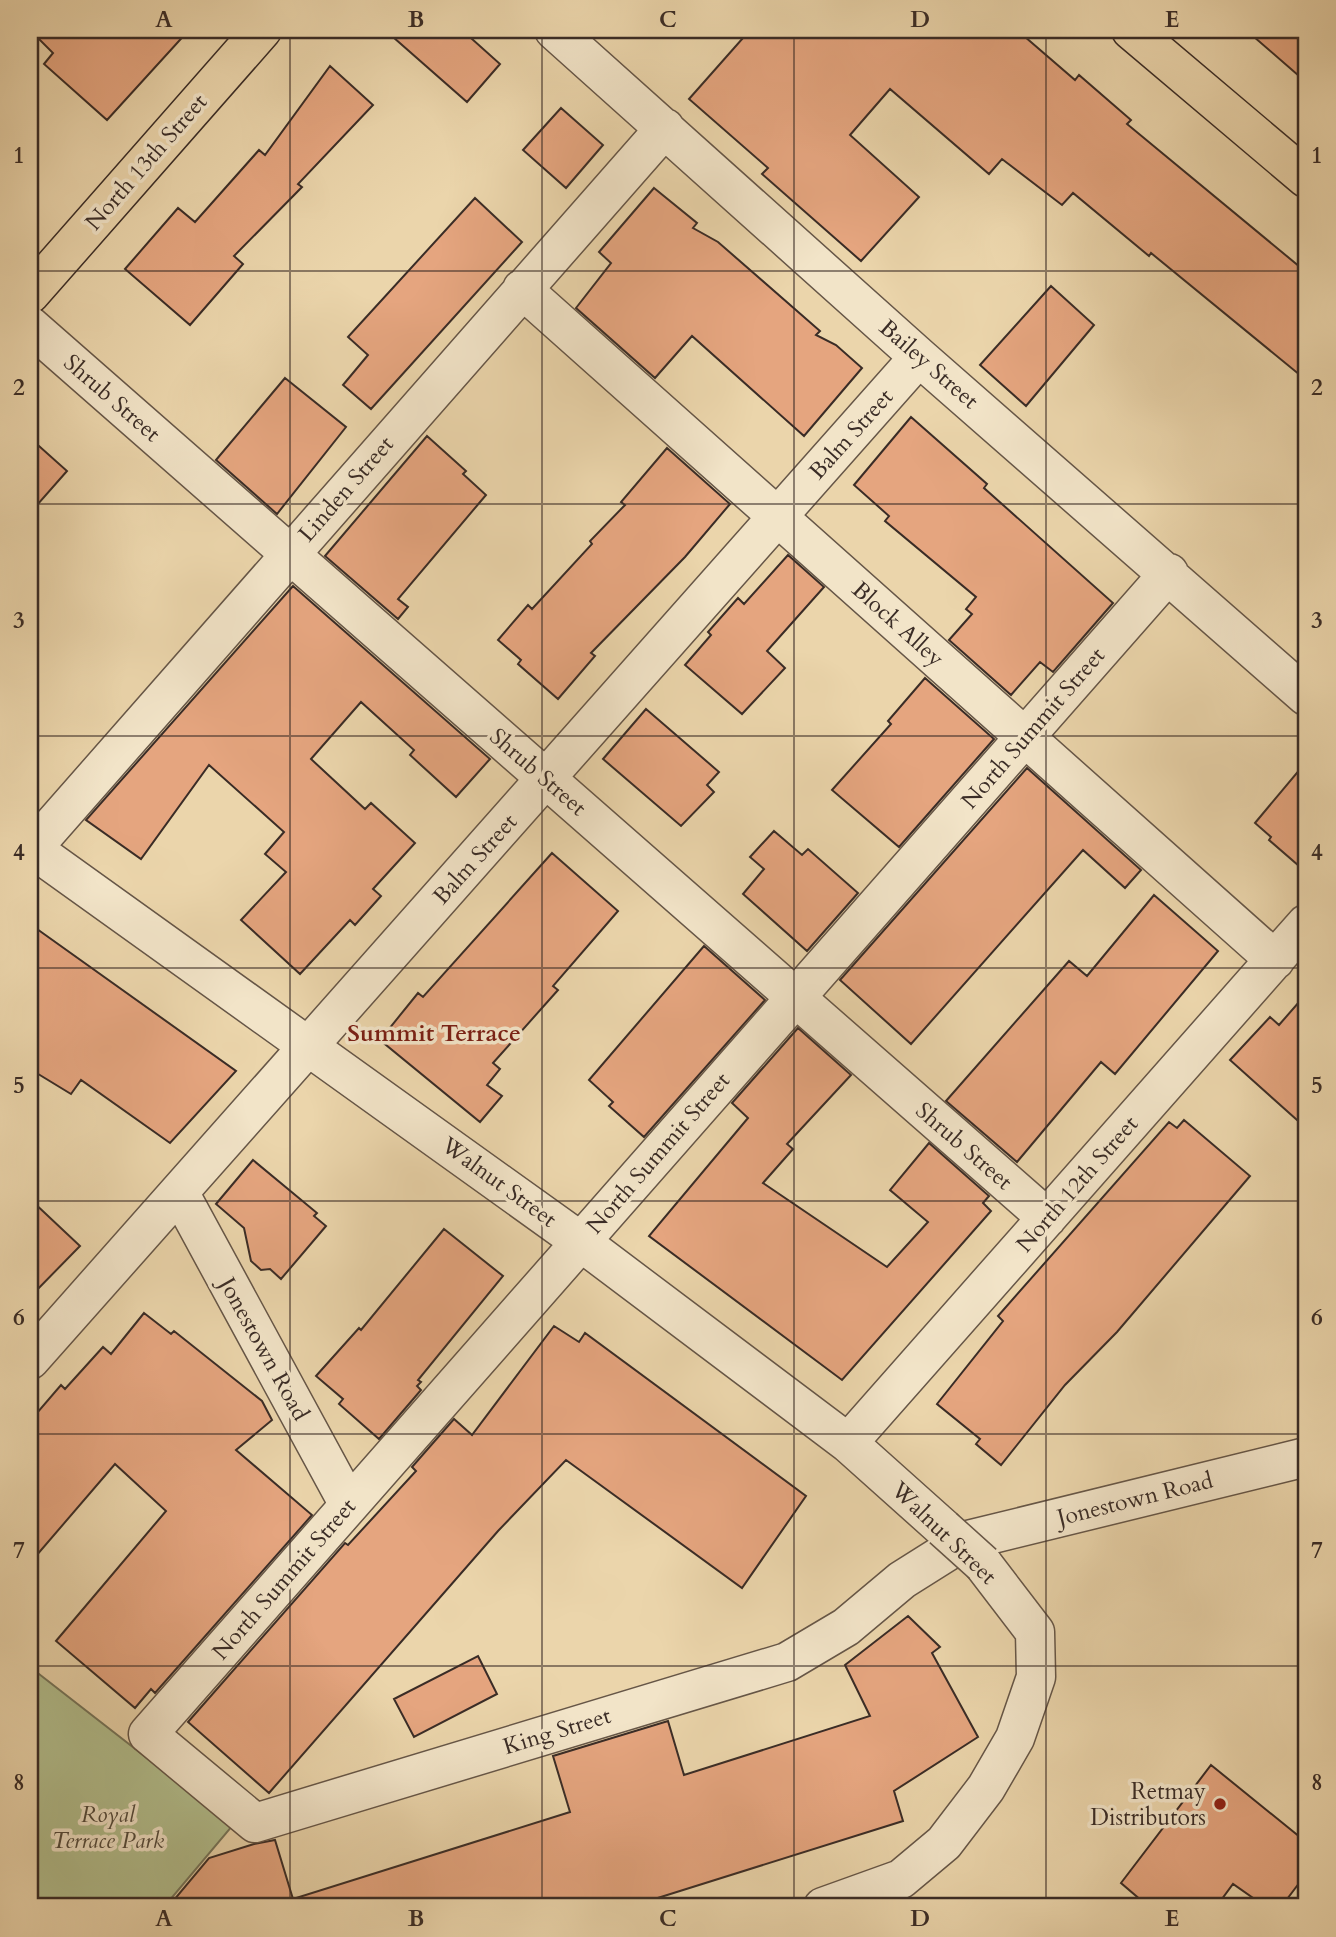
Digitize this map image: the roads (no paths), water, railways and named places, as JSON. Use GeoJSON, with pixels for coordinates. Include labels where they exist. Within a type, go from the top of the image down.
{"type":"FeatureCollection","features":[{"type":"Feature","properties":{"kind":"main road","name":"North 13th Street"},"geometry":{"type":"LineString","coordinates":[[30,294],[262,30]]}},
{"type":"Feature","properties":{"kind":"main road"},"geometry":{"type":"LineString","coordinates":[[1131,30],[1306,178]]}},
{"type":"Feature","properties":{"kind":"street","name":"Bailey Street"},"geometry":{"type":"LineString","coordinates":[[554,30],[919,357],[1169,573],[1306,696]]}},
{"type":"Feature","properties":{"kind":"street","name":"Linden Street"},"geometry":{"type":"LineString","coordinates":[[31,849],[664,128]]}},
{"type":"Feature","properties":{"kind":"street","name":"Block Alley"},"geometry":{"type":"LineString","coordinates":[[522,289],[1275,960]]}},
{"type":"Feature","properties":{"kind":"street","name":"Shrub Street"},"geometry":{"type":"LineString","coordinates":[[30,326],[1047,1218]]}},
{"type":"Feature","properties":{"kind":"street","name":"Balm Street"},"geometry":{"type":"LineString","coordinates":[[30,1360],[919,357]]}},
{"type":"Feature","properties":{"kind":"street","name":"North Summit Street"},"geometry":{"type":"LineString","coordinates":[[148,1734],[1169,573]]}},
{"type":"Feature","properties":{"kind":"street","name":"Walnut Street"},"geometry":{"type":"LineString","coordinates":[[31,849],[309,1045],[581,1242],[848,1443],[963,1545],[1035,1632],[1036,1677],[1016,1738],[986,1788],[952,1832],[901,1880],[823,1907]]}},
{"type":"Feature","properties":{"kind":"street","name":"North 12th Street"},"geometry":{"type":"LineString","coordinates":[[848,1443],[1306,924]]}},
{"type":"Feature","properties":{"kind":"street","name":"Jonestown Road"},"geometry":{"type":"LineString","coordinates":[[179,1192],[349,1505]]}},
{"type":"Feature","properties":{"kind":"street","name":"Jonestown Road"},"geometry":{"type":"LineString","coordinates":[[963,1545],[1306,1457]]}},
{"type":"Feature","properties":{"kind":"street","name":"King Street"},"geometry":{"type":"LineString","coordinates":[[148,1734],[255,1822],[787,1662],[846,1627],[902,1580],[963,1545]]}},
{"type":"Feature","properties":{"kind":"place","name":"Retmay Distributors"},"geometry":{"type":"Point","coordinates":[1220,1804]}},
{"type":"Feature","properties":{"kind":"district","name":"Summit Terrace"},"geometry":{"type":"Point","coordinates":[434,1033]}},
{"type":"Feature","properties":{"kind":"park label","name":"Royal Terrace Park"},"geometry":{"type":"Point","coordinates":[108,1827]}}]}
